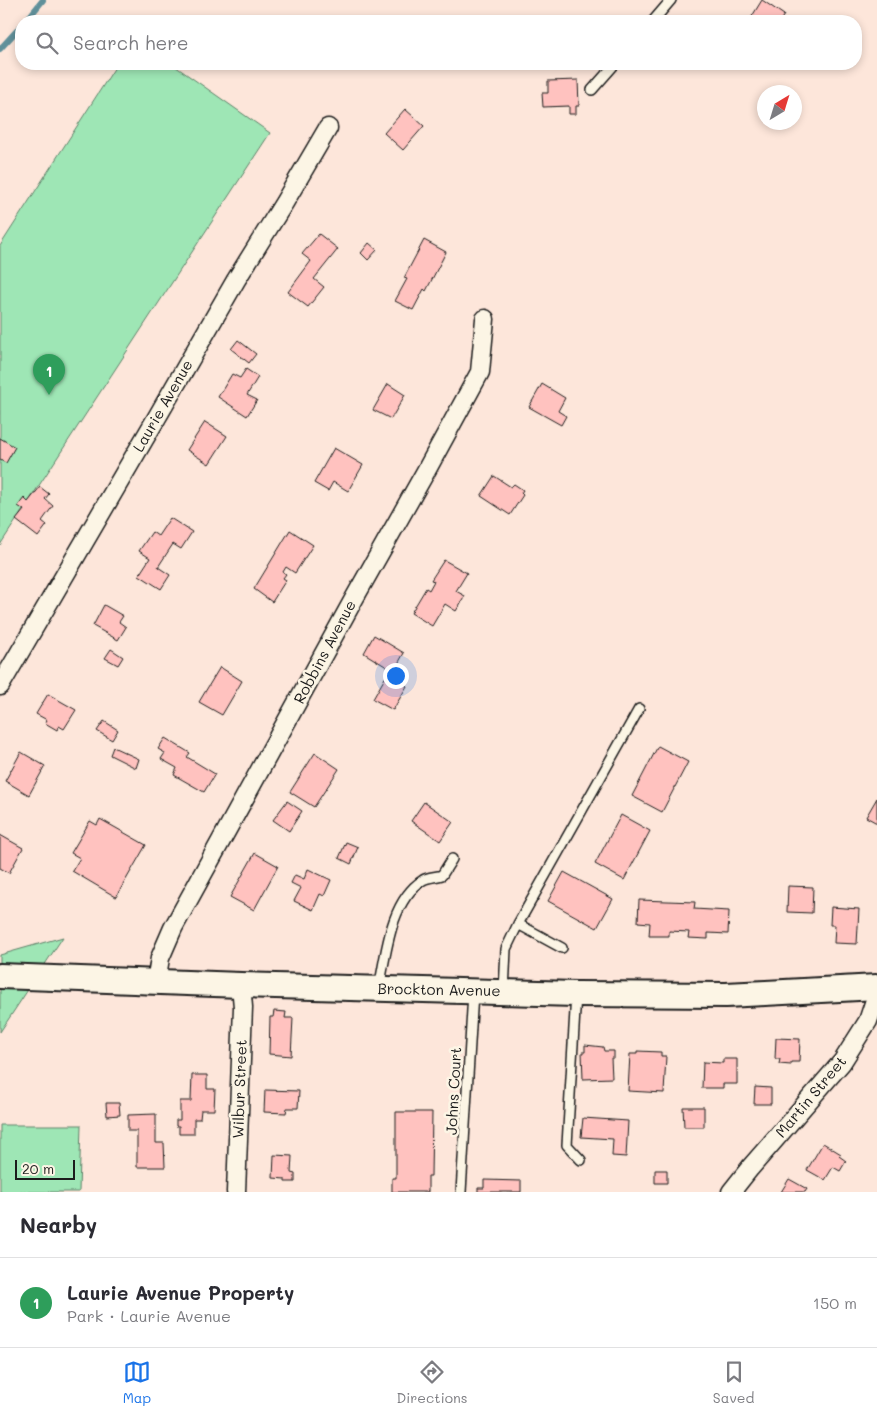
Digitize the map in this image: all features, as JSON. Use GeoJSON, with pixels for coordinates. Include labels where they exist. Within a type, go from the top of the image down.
{"type":"FeatureCollection","features":[{"type":"Feature","properties":{"kind":"main road","name":"Brockton Avenue"},"geometry":{"type":"LineString","coordinates":[[0,976],[379,989],[726,996],[877,986]]}},
{"type":"Feature","properties":{"kind":"street","name":"Laurie Avenue"},"geometry":{"type":"LineString","coordinates":[[0,686],[236,280],[328,128]]}},
{"type":"Feature","properties":{"kind":"street","name":"Robbins Avenue"},"geometry":{"type":"LineString","coordinates":[[156,982],[160,958],[173,928],[480,372],[486,319]]}},
{"type":"Feature","properties":{"kind":"street","name":"Wilbur Street"},"geometry":{"type":"LineString","coordinates":[[236,1192],[243,1008],[242,985]]}},
{"type":"Feature","properties":{"kind":"street","name":"Martin Street"},"geometry":{"type":"LineString","coordinates":[[731,1192],[842,1062],[868,1021],[877,994]]}},
{"type":"Feature","properties":{"kind":"lane"},"geometry":{"type":"LineString","coordinates":[[658,15],[671,0]]}},
{"type":"Feature","properties":{"kind":"lane"},"geometry":{"type":"LineString","coordinates":[[592,90],[610,70]]}},
{"type":"Feature","properties":{"kind":"lane"},"geometry":{"type":"LineString","coordinates":[[504,992],[506,949],[518,924],[640,709]]}},
{"type":"Feature","properties":{"kind":"lane"},"geometry":{"type":"LineString","coordinates":[[379,989],[390,936],[403,900],[412,889],[425,879],[442,875],[452,859]]}},
{"type":"Feature","properties":{"kind":"lane"},"geometry":{"type":"LineString","coordinates":[[518,924],[562,948]]}},
{"type":"Feature","properties":{"kind":"lane","name":"Johns Court"},"geometry":{"type":"LineString","coordinates":[[461,1192],[473,991]]}},
{"type":"Feature","properties":{"kind":"lane"},"geometry":{"type":"LineString","coordinates":[[576,994],[567,1145],[581,1160]]}},
{"type":"Feature","properties":{"kind":"green space"},"geometry":{"type":"Polygon","coordinates":[[[113,70],[181,70],[270,133],[0,545],[0,246],[113,70]]]}},
{"type":"Feature","properties":{"kind":"green space"},"geometry":{"type":"Polygon","coordinates":[[[63,937],[0,1032],[0,955],[63,937]]]}},
{"type":"Feature","properties":{"kind":"green space"},"geometry":{"type":"Polygon","coordinates":[[[0,1125],[81,1125],[79,1192],[0,1192],[0,1125]]]}},
{"type":"Feature","properties":{"kind":"building"},"geometry":{"type":"Polygon","coordinates":[[[762,0],[784,15],[753,15],[762,0]]]}},
{"type":"Feature","properties":{"kind":"building"},"geometry":{"type":"Polygon","coordinates":[[[578,80],[579,106],[576,106],[576,114],[569,114],[569,106],[543,107],[542,93],[548,93],[548,81],[578,80]]]}},
{"type":"Feature","properties":{"kind":"building"},"geometry":{"type":"Polygon","coordinates":[[[405,109],[424,126],[403,150],[384,133],[405,109]]]}},
{"type":"Feature","properties":{"kind":"building"},"geometry":{"type":"Polygon","coordinates":[[[319,234],[338,249],[314,279],[324,287],[308,307],[288,292],[311,261],[302,254],[319,234]]]}},
{"type":"Feature","properties":{"kind":"building"},"geometry":{"type":"Polygon","coordinates":[[[424,240],[446,252],[426,291],[424,289],[413,310],[395,301],[407,279],[404,278],[424,240]]]}},
{"type":"Feature","properties":{"kind":"building"},"geometry":{"type":"Polygon","coordinates":[[[369,243],[377,250],[368,260],[361,253],[369,243]]]}},
{"type":"Feature","properties":{"kind":"building"},"geometry":{"type":"Polygon","coordinates":[[[238,340],[256,354],[249,363],[231,349],[238,340]]]}},
{"type":"Feature","properties":{"kind":"building"},"geometry":{"type":"Polygon","coordinates":[[[246,369],[258,377],[247,395],[257,400],[247,416],[218,397],[232,374],[240,378],[246,369]]]}},
{"type":"Feature","properties":{"kind":"building"},"geometry":{"type":"Polygon","coordinates":[[[388,384],[405,395],[391,419],[373,410],[388,384]]]}},
{"type":"Feature","properties":{"kind":"building"},"geometry":{"type":"Polygon","coordinates":[[[542,384],[565,398],[558,411],[566,416],[561,425],[529,407],[542,384]]]}},
{"type":"Feature","properties":{"kind":"building"},"geometry":{"type":"Polygon","coordinates":[[[205,422],[227,436],[209,464],[187,450],[205,422]]]}},
{"type":"Feature","properties":{"kind":"building"},"geometry":{"type":"Polygon","coordinates":[[[0,438],[15,447],[6,463],[0,460],[0,438]]]}},
{"type":"Feature","properties":{"kind":"building"},"geometry":{"type":"Polygon","coordinates":[[[334,448],[363,465],[348,491],[333,482],[328,491],[314,483],[334,448]]]}},
{"type":"Feature","properties":{"kind":"building"},"geometry":{"type":"Polygon","coordinates":[[[494,476],[511,487],[514,484],[523,490],[521,493],[523,495],[510,515],[481,496],[494,476]]]}},
{"type":"Feature","properties":{"kind":"building"},"geometry":{"type":"Polygon","coordinates":[[[40,487],[49,494],[45,499],[53,506],[42,521],[47,525],[38,537],[16,520],[24,510],[18,506],[24,498],[28,502],[40,487]]]}},
{"type":"Feature","properties":{"kind":"building"},"geometry":{"type":"Polygon","coordinates":[[[170,518],[192,532],[181,549],[173,544],[158,567],[170,575],[161,589],[139,575],[150,558],[139,551],[152,532],[158,536],[170,518]]]}},
{"type":"Feature","properties":{"kind":"building"},"geometry":{"type":"Polygon","coordinates":[[[290,530],[313,545],[295,573],[286,567],[283,572],[286,574],[283,578],[286,580],[272,602],[254,589],[290,530]]]}},
{"type":"Feature","properties":{"kind":"building"},"geometry":{"type":"Polygon","coordinates":[[[444,560],[467,573],[456,591],[465,596],[456,611],[445,604],[432,626],[411,613],[426,588],[429,590],[434,581],[431,580],[444,560]]]}},
{"type":"Feature","properties":{"kind":"building"},"geometry":{"type":"Polygon","coordinates":[[[104,605],[123,616],[119,622],[126,627],[118,640],[93,626],[104,605]]]}},
{"type":"Feature","properties":{"kind":"building"},"geometry":{"type":"Polygon","coordinates":[[[374,635],[404,653],[394,671],[398,673],[395,679],[407,686],[393,710],[373,699],[390,669],[364,653],[374,635]]]}},
{"type":"Feature","properties":{"kind":"building"},"geometry":{"type":"Polygon","coordinates":[[[111,649],[123,657],[118,665],[105,658],[111,649]]]}},
{"type":"Feature","properties":{"kind":"building"},"geometry":{"type":"Polygon","coordinates":[[[220,667],[242,681],[222,715],[199,702],[220,667]]]}},
{"type":"Feature","properties":{"kind":"building"},"geometry":{"type":"Polygon","coordinates":[[[48,694],[76,710],[64,729],[59,726],[57,730],[45,723],[47,720],[36,714],[48,694]]]}},
{"type":"Feature","properties":{"kind":"building"},"geometry":{"type":"Polygon","coordinates":[[[104,721],[118,730],[112,740],[97,731],[104,721]]]}},
{"type":"Feature","properties":{"kind":"building"},"geometry":{"type":"Polygon","coordinates":[[[165,738],[190,753],[187,757],[215,774],[204,792],[174,775],[177,768],[161,759],[165,753],[158,749],[165,738]]]}},
{"type":"Feature","properties":{"kind":"building"},"geometry":{"type":"Polygon","coordinates":[[[658,746],[688,762],[662,812],[632,796],[658,746]]]}},
{"type":"Feature","properties":{"kind":"building"},"geometry":{"type":"Polygon","coordinates":[[[113,747],[139,759],[136,768],[110,755],[113,747]]]}},
{"type":"Feature","properties":{"kind":"building"},"geometry":{"type":"Polygon","coordinates":[[[21,752],[45,766],[29,795],[5,781],[21,752]]]}},
{"type":"Feature","properties":{"kind":"building"},"geometry":{"type":"Polygon","coordinates":[[[315,753],[339,769],[314,807],[290,792],[315,753]]]}},
{"type":"Feature","properties":{"kind":"building"},"geometry":{"type":"Polygon","coordinates":[[[877,798],[877,823],[866,817],[877,798]]]}},
{"type":"Feature","properties":{"kind":"building"},"geometry":{"type":"Polygon","coordinates":[[[287,801],[302,811],[289,831],[273,820],[287,801]]]}},
{"type":"Feature","properties":{"kind":"building"},"geometry":{"type":"Polygon","coordinates":[[[424,802],[453,822],[440,841],[411,821],[424,802]]]}},
{"type":"Feature","properties":{"kind":"building"},"geometry":{"type":"Polygon","coordinates":[[[621,815],[650,831],[624,880],[595,864],[621,815]]]}},
{"type":"Feature","properties":{"kind":"building"},"geometry":{"type":"Polygon","coordinates":[[[100,819],[146,845],[116,897],[72,871],[80,858],[71,853],[90,821],[97,825],[100,819]]]}},
{"type":"Feature","properties":{"kind":"building"},"geometry":{"type":"Polygon","coordinates":[[[0,835],[23,848],[9,873],[0,868],[0,835]]]}},
{"type":"Feature","properties":{"kind":"building"},"geometry":{"type":"Polygon","coordinates":[[[346,842],[358,847],[351,864],[339,858],[346,842]]]}},
{"type":"Feature","properties":{"kind":"building"},"geometry":{"type":"Polygon","coordinates":[[[255,853],[278,866],[254,910],[230,897],[255,853]]]}},
{"type":"Feature","properties":{"kind":"building"},"geometry":{"type":"Polygon","coordinates":[[[308,869],[331,880],[324,896],[320,894],[313,910],[294,901],[301,888],[291,883],[295,875],[304,879],[308,869]]]}},
{"type":"Feature","properties":{"kind":"building"},"geometry":{"type":"Polygon","coordinates":[[[564,872],[613,899],[597,928],[548,901],[564,872]]]}},
{"type":"Feature","properties":{"kind":"building"},"geometry":{"type":"Polygon","coordinates":[[[788,886],[813,887],[812,913],[787,912],[788,886]]]}},
{"type":"Feature","properties":{"kind":"building"},"geometry":{"type":"Polygon","coordinates":[[[639,900],[695,902],[694,909],[729,911],[728,934],[708,933],[708,939],[688,938],[689,932],[669,931],[669,936],[649,936],[650,923],[638,922],[639,900]]]}},
{"type":"Feature","properties":{"kind":"building"},"geometry":{"type":"Polygon","coordinates":[[[831,907],[859,909],[857,944],[834,943],[835,925],[830,925],[831,907]]]}},
{"type":"Feature","properties":{"kind":"building"},"geometry":{"type":"Polygon","coordinates":[[[274,1011],[286,1012],[285,1018],[293,1018],[291,1056],[269,1054],[270,1017],[273,1017],[274,1011]]]}},
{"type":"Feature","properties":{"kind":"building"},"geometry":{"type":"Polygon","coordinates":[[[776,1038],[800,1039],[799,1062],[791,1062],[791,1065],[779,1064],[780,1059],[775,1059],[776,1038]]]}},
{"type":"Feature","properties":{"kind":"building"},"geometry":{"type":"Polygon","coordinates":[[[585,1045],[603,1047],[604,1051],[614,1051],[614,1058],[611,1058],[612,1078],[583,1079],[582,1052],[585,1052],[585,1045]]]}},
{"type":"Feature","properties":{"kind":"building"},"geometry":{"type":"Polygon","coordinates":[[[637,1051],[661,1052],[661,1056],[666,1056],[664,1093],[628,1091],[630,1054],[637,1054],[637,1051]]]}},
{"type":"Feature","properties":{"kind":"building"},"geometry":{"type":"Polygon","coordinates":[[[723,1059],[737,1059],[737,1084],[723,1084],[723,1088],[702,1088],[703,1062],[723,1063],[723,1059]]]}},
{"type":"Feature","properties":{"kind":"building"},"geometry":{"type":"Polygon","coordinates":[[[192,1075],[207,1075],[207,1089],[215,1089],[214,1110],[201,1110],[200,1119],[194,1119],[194,1134],[179,1134],[179,1126],[176,1126],[176,1120],[180,1120],[180,1101],[191,1101],[192,1075]]]}},
{"type":"Feature","properties":{"kind":"building"},"geometry":{"type":"Polygon","coordinates":[[[755,1087],[771,1088],[771,1104],[754,1104],[755,1087]]]}},
{"type":"Feature","properties":{"kind":"building"},"geometry":{"type":"Polygon","coordinates":[[[265,1090],[299,1091],[298,1108],[287,1108],[286,1113],[264,1112],[265,1090]]]}},
{"type":"Feature","properties":{"kind":"building"},"geometry":{"type":"Polygon","coordinates":[[[106,1103],[119,1103],[120,1115],[107,1116],[106,1103]]]}},
{"type":"Feature","properties":{"kind":"building"},"geometry":{"type":"Polygon","coordinates":[[[683,1107],[704,1107],[704,1127],[684,1127],[683,1107]]]}},
{"type":"Feature","properties":{"kind":"building"},"geometry":{"type":"Polygon","coordinates":[[[396,1112],[432,1112],[431,1176],[428,1176],[428,1192],[392,1192],[392,1178],[396,1178],[396,1112]]]}},
{"type":"Feature","properties":{"kind":"building"},"geometry":{"type":"Polygon","coordinates":[[[156,1114],[156,1143],[164,1143],[165,1167],[137,1167],[137,1131],[128,1131],[128,1115],[156,1114]]]}},
{"type":"Feature","properties":{"kind":"building"},"geometry":{"type":"Polygon","coordinates":[[[583,1118],[628,1121],[626,1157],[612,1156],[613,1139],[581,1137],[583,1118]]]}},
{"type":"Feature","properties":{"kind":"building"},"geometry":{"type":"Polygon","coordinates":[[[823,1143],[841,1154],[839,1156],[846,1161],[840,1171],[833,1167],[825,1180],[807,1170],[823,1143]]]}},
{"type":"Feature","properties":{"kind":"building"},"geometry":{"type":"Polygon","coordinates":[[[274,1155],[292,1156],[291,1173],[295,1174],[295,1182],[285,1182],[285,1179],[273,1178],[274,1155]]]}},
{"type":"Feature","properties":{"kind":"building"},"geometry":{"type":"Polygon","coordinates":[[[655,1170],[667,1170],[667,1183],[655,1183],[655,1170]]]}},
{"type":"Feature","properties":{"kind":"building"},"geometry":{"type":"Polygon","coordinates":[[[789,1179],[807,1189],[805,1192],[781,1192],[789,1179]]]}},
{"type":"Feature","properties":{"kind":"building"},"geometry":{"type":"Polygon","coordinates":[[[484,1180],[521,1181],[521,1192],[478,1192],[478,1188],[484,1188],[484,1180]]]}},
{"type":"Feature","properties":{"kind":"waterway"},"geometry":{"type":"LineString","coordinates":[[31,15],[43,0]]}},
{"type":"Feature","properties":{"kind":"waterway"},"geometry":{"type":"LineString","coordinates":[[0,49],[15,33]]}},
{"type":"Feature","properties":{"kind":"place","name":"Laurie Avenue Property"},"geometry":{"type":"Point","coordinates":[49,395]}}]}
